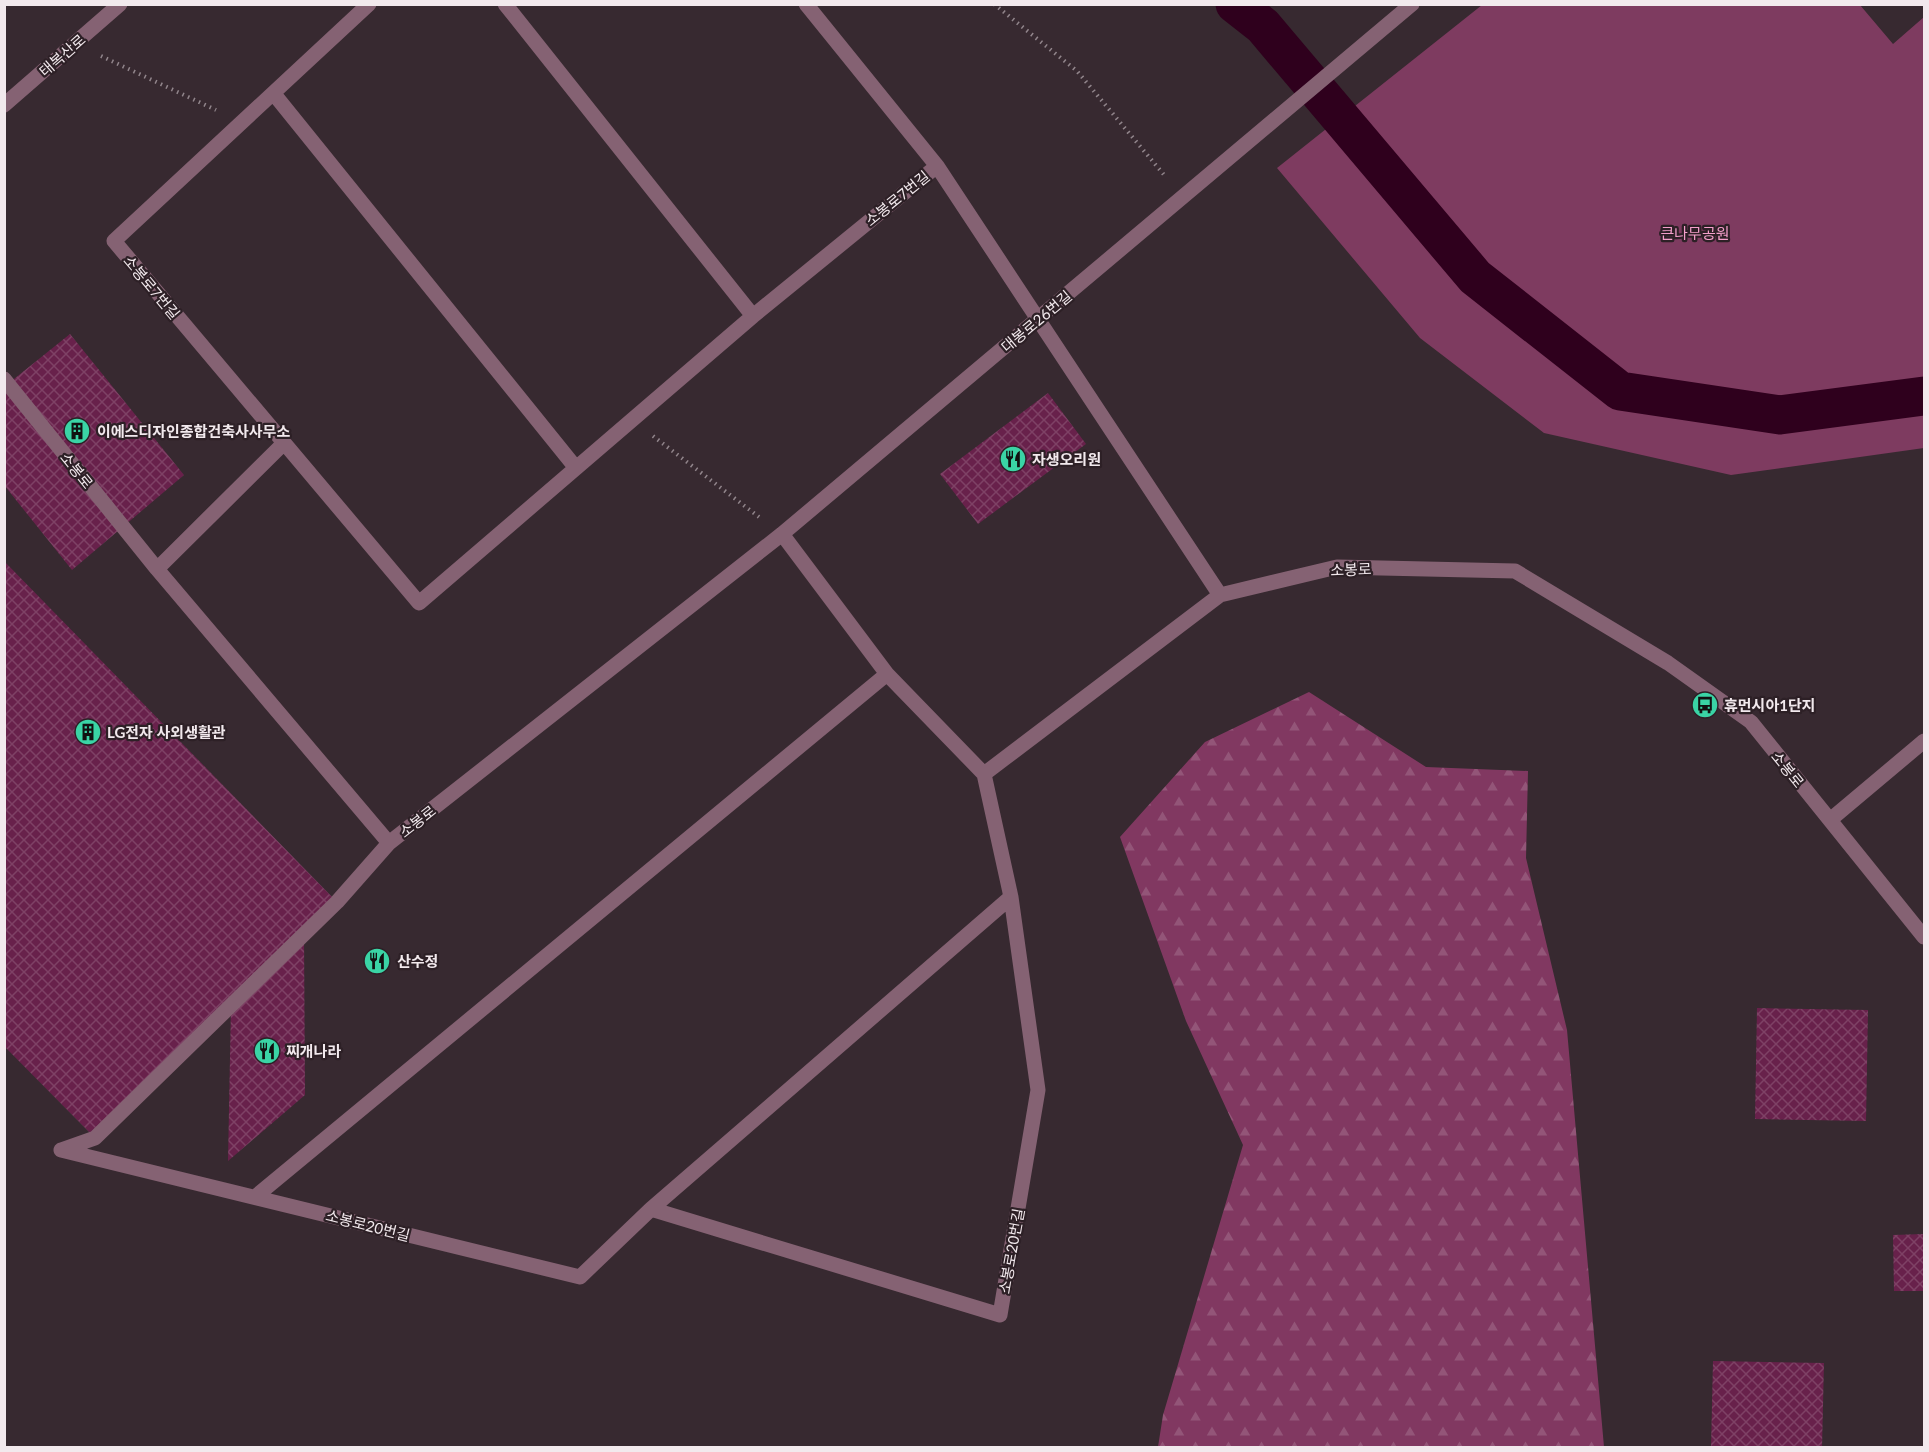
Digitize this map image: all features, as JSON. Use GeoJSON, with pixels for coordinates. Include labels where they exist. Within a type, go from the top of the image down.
{"type":"FeatureCollection","features":[{"type":"Feature","properties":{"kind":"street","name":"태복산로"},"geometry":{"type":"LineString","coordinates":[[4,105],[120,4]]}},
{"type":"Feature","properties":{"kind":"street","name":"소봉로7번길"},"geometry":{"type":"LineString","coordinates":[[369,4],[244,123],[114,241],[419,603],[753,316],[937,166],[806,4]]}},
{"type":"Feature","properties":{"kind":"street"},"geometry":{"type":"LineString","coordinates":[[505,4],[753,316]]}},
{"type":"Feature","properties":{"kind":"street","name":"대봉로26번길"},"geometry":{"type":"LineString","coordinates":[[782,534],[1412,4]]}},
{"type":"Feature","properties":{"kind":"street"},"geometry":{"type":"LineString","coordinates":[[274,94],[576,468]]}},
{"type":"Feature","properties":{"kind":"street"},"geometry":{"type":"LineString","coordinates":[[937,166],[1037,321],[1220,595]]}},
{"type":"Feature","properties":{"kind":"street","name":"소봉로"},"geometry":{"type":"LineString","coordinates":[[4,379],[157,569],[389,843],[782,534]]}},
{"type":"Feature","properties":{"kind":"street"},"geometry":{"type":"LineString","coordinates":[[157,569],[283,444]]}},
{"type":"Feature","properties":{"kind":"street"},"geometry":{"type":"LineString","coordinates":[[782,534],[887,674],[984,774]]}},
{"type":"Feature","properties":{"kind":"street","name":"소봉로"},"geometry":{"type":"LineString","coordinates":[[984,774],[1220,595],[1337,567],[1515,572],[1668,663],[1751,722],[1924,938]]}},
{"type":"Feature","properties":{"kind":"street"},"geometry":{"type":"LineString","coordinates":[[255,1197],[887,674]]}},
{"type":"Feature","properties":{"kind":"street"},"geometry":{"type":"LineString","coordinates":[[1830,820],[1924,741]]}},
{"type":"Feature","properties":{"kind":"street","name":"소봉로20번길"},"geometry":{"type":"LineString","coordinates":[[651,1209],[1000,1315],[1038,1090],[1011,897],[984,774]]}},
{"type":"Feature","properties":{"kind":"street","name":"소봉로20번길"},"geometry":{"type":"LineString","coordinates":[[389,843],[337,902],[95,1138],[61,1150],[580,1277],[651,1209],[1011,897]]}},
{"type":"Feature","properties":{"kind":"path"},"geometry":{"type":"LineString","coordinates":[[994,4],[1077,70],[1183,197]]}},
{"type":"Feature","properties":{"kind":"path"},"geometry":{"type":"LineString","coordinates":[[74,44],[244,123]]}},
{"type":"Feature","properties":{"kind":"path"},"geometry":{"type":"LineString","coordinates":[[631,419],[782,534]]}},
{"type":"Feature","properties":{"kind":"green space","name":"큰나무공원"},"geometry":{"type":"Polygon","coordinates":[[[1482,5],[1860,5],[1893,44],[1924,17],[1924,448],[1731,475],[1544,433],[1420,338],[1277,168],[1482,5]]]}},
{"type":"Feature","properties":{"kind":"green space"},"geometry":{"type":"Polygon","coordinates":[[[1309,692],[1426,767],[1528,771],[1526,858],[1567,1030],[1604,1447],[1158,1447],[1163,1415],[1243,1145],[1186,1021],[1120,837],[1205,742],[1309,692]]]}},
{"type":"Feature","properties":{"kind":"building","name":"이에스디자인종합건축사사무소"},"geometry":{"type":"Polygon","coordinates":[[[70,334],[184,475],[72,570],[4,485],[4,387],[70,334]]]}},
{"type":"Feature","properties":{"kind":"building","name":"자생오리원"},"geometry":{"type":"Polygon","coordinates":[[[1048,393],[1086,444],[978,524],[940,474],[1048,393]]]}},
{"type":"Feature","properties":{"kind":"building","name":"LG전자 사외생활관"},"geometry":{"type":"Polygon","coordinates":[[[4,561],[337,902],[304,935],[305,1095],[228,1161],[231,1006],[95,1138],[4,1046],[4,561]]]}},
{"type":"Feature","properties":{"kind":"building"},"geometry":{"type":"Polygon","coordinates":[[[1757,1008],[1868,1010],[1866,1121],[1755,1119],[1757,1008]]]}},
{"type":"Feature","properties":{"kind":"building"},"geometry":{"type":"Polygon","coordinates":[[[1924,1234],[1924,1291],[1894,1291],[1893,1235],[1924,1234]]]}},
{"type":"Feature","properties":{"kind":"building"},"geometry":{"type":"Polygon","coordinates":[[[1713,1361],[1824,1363],[1822,1448],[1711,1448],[1713,1361]]]}},
{"type":"Feature","properties":{"kind":"waterway"},"geometry":{"type":"LineString","coordinates":[[1235,4],[1263,26],[1475,277],[1620,391],[1780,415],[1924,396]]}},
{"type":"Feature","properties":{"kind":"place","name":"이에스디자인종합건축사사무소"},"geometry":{"type":"Point","coordinates":[77,431]}},
{"type":"Feature","properties":{"kind":"place","name":"자생오리원"},"geometry":{"type":"Point","coordinates":[1013,459]}},
{"type":"Feature","properties":{"kind":"place","name":"휴먼시아1단지"},"geometry":{"type":"Point","coordinates":[1705,705]}},
{"type":"Feature","properties":{"kind":"place","name":"LG전자 사외생활관"},"geometry":{"type":"Point","coordinates":[88,732]}},
{"type":"Feature","properties":{"kind":"place","name":"산수정"},"geometry":{"type":"Point","coordinates":[377,961]}},
{"type":"Feature","properties":{"kind":"place","name":"찌개나라"},"geometry":{"type":"Point","coordinates":[267,1051]}}]}
